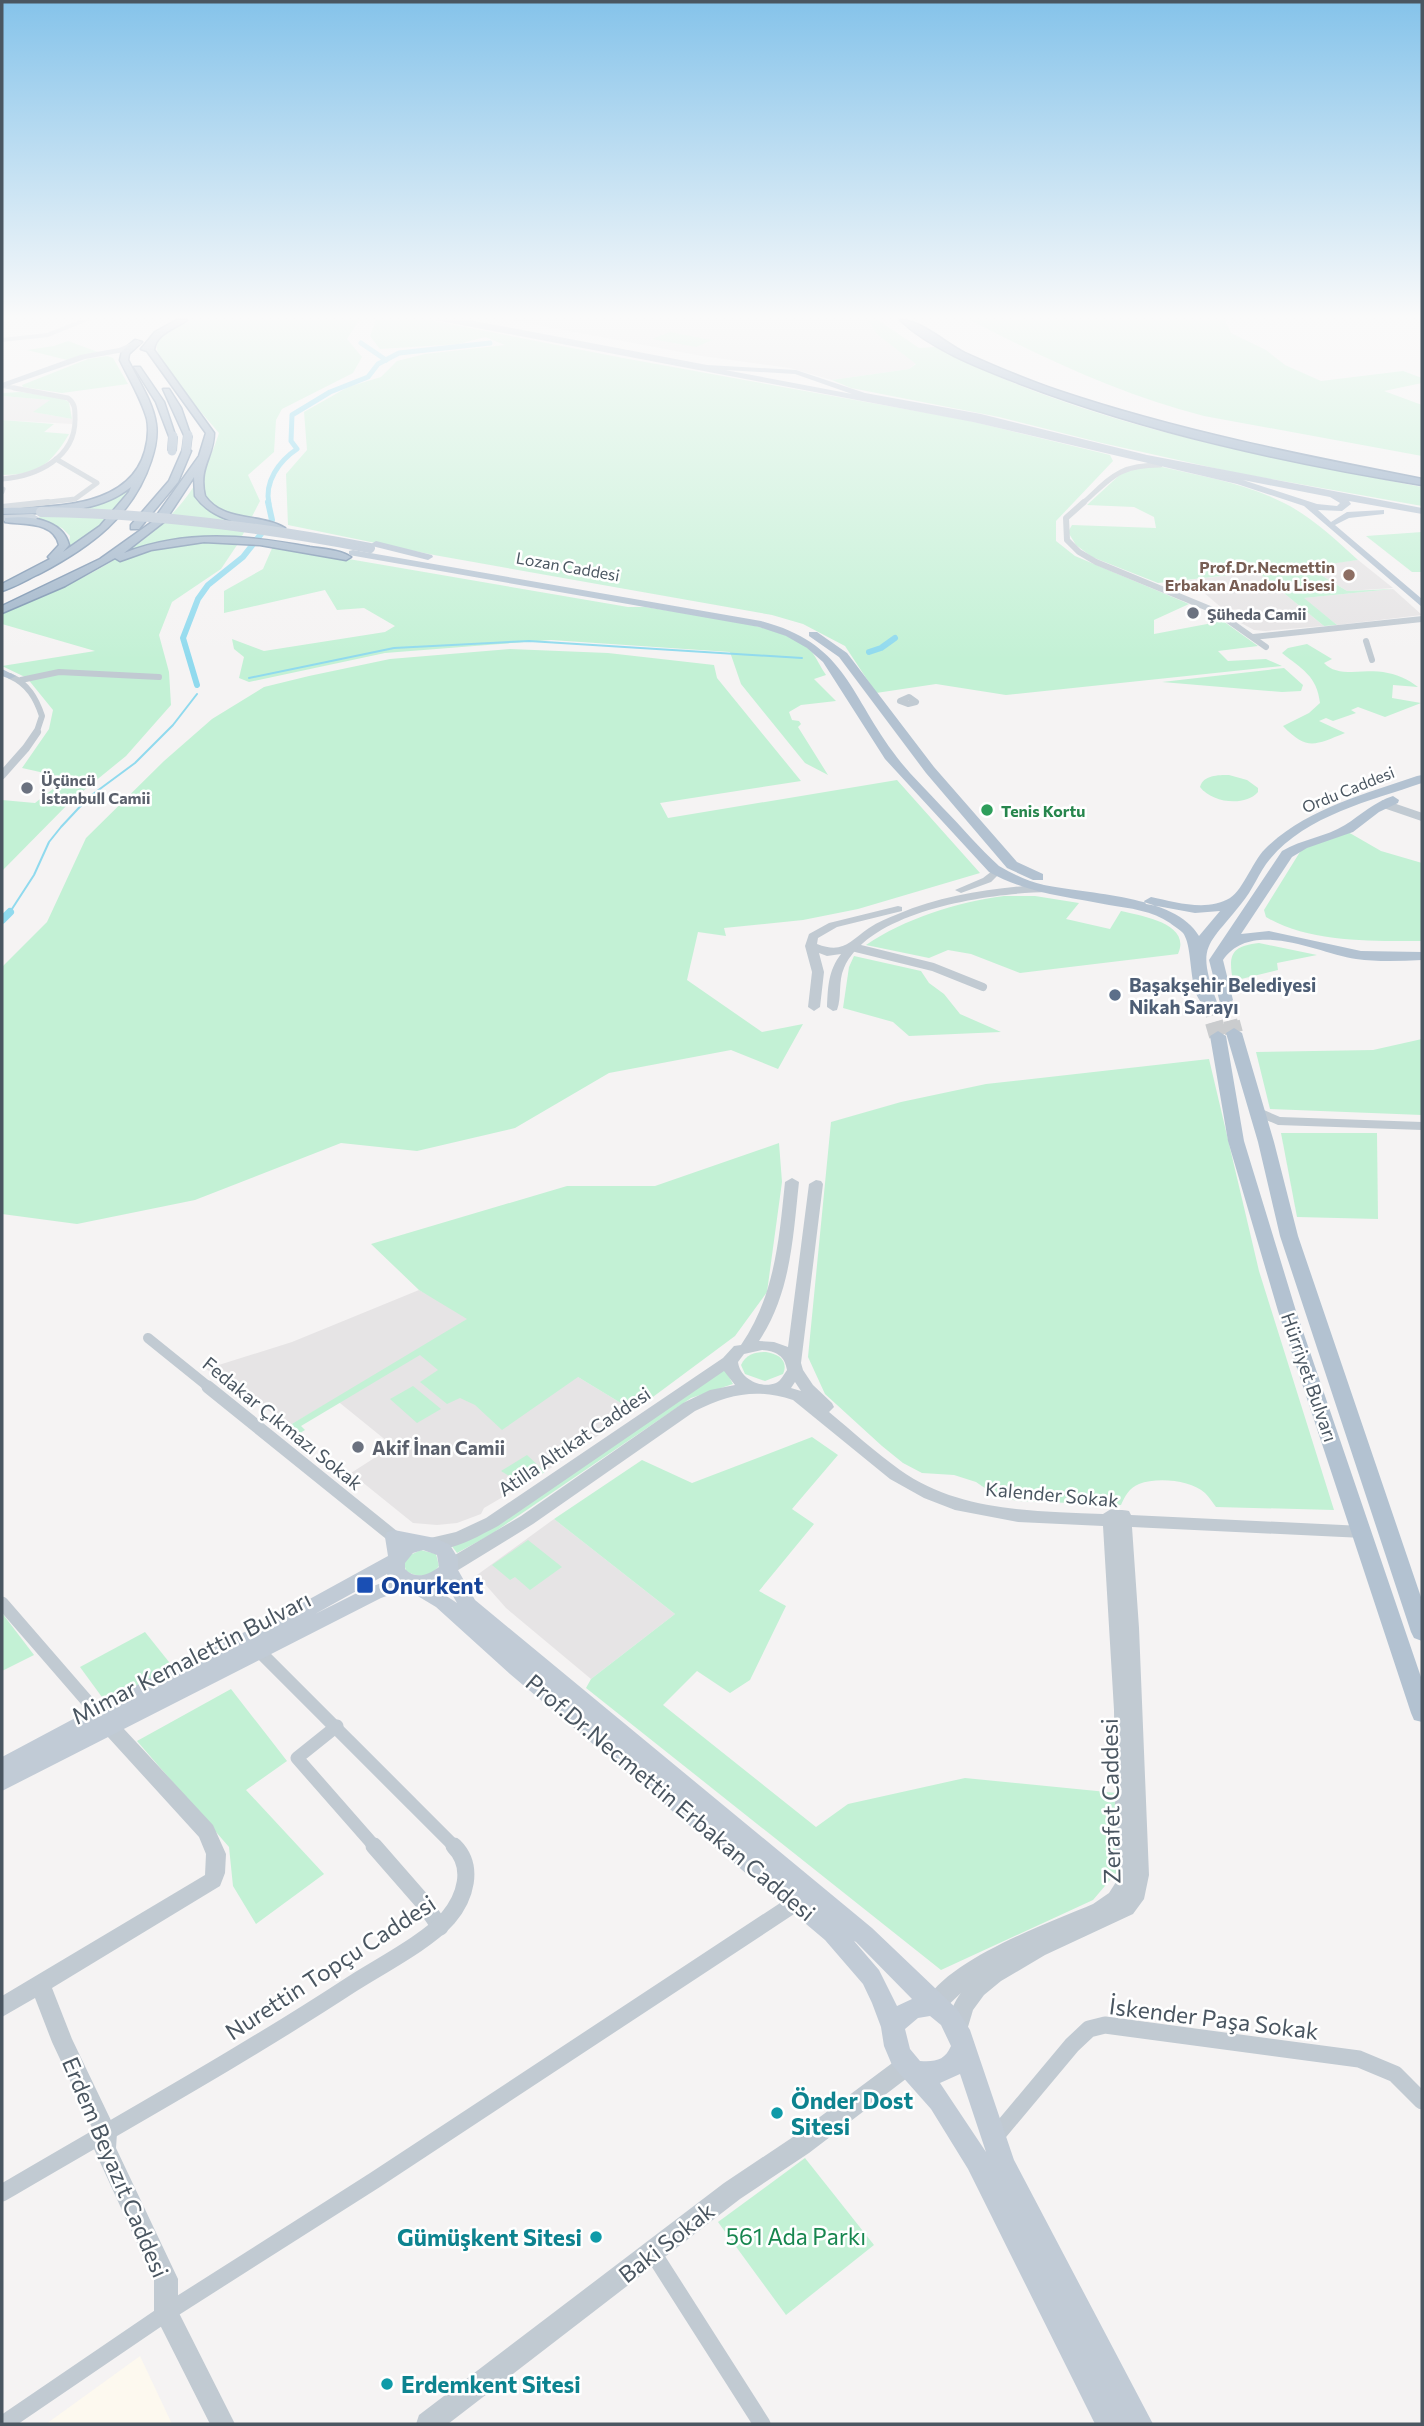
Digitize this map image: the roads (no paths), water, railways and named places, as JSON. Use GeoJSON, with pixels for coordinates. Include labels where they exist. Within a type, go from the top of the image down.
{"type":"FeatureCollection","features":[{"type":"Feature","properties":{"kind":"highway"},"geometry":{"type":"LineString","coordinates":[[2,595],[54,570],[125,524],[155,490],[165,473],[172,451],[172,433]]}},
{"type":"Feature","properties":{"kind":"highway"},"geometry":{"type":"LineString","coordinates":[[2,602],[95,557],[122,540],[173,482],[186,451],[187,433]]}},
{"type":"Feature","properties":{"kind":"highway"},"geometry":{"type":"LineString","coordinates":[[2,588],[88,540],[119,516],[134,495],[149,456],[152,436],[167,441],[191,439],[203,433]]}},
{"type":"Feature","properties":{"kind":"highway"},"geometry":{"type":"LineString","coordinates":[[60,585],[156,524],[202,458],[211,441],[210,433]]}},
{"type":"Feature","properties":{"kind":"highway"},"geometry":{"type":"LineString","coordinates":[[1192,433],[1254,449],[1422,482]]}},
{"type":"Feature","properties":{"kind":"highway"},"geometry":{"type":"LineString","coordinates":[[1221,433],[1422,476]]}},
{"type":"Feature","properties":{"kind":"highway"},"geometry":{"type":"LineString","coordinates":[[149,456],[162,446],[182,443],[200,445],[202,458],[199,493],[203,501],[232,517],[373,546]]}},
{"type":"Feature","properties":{"kind":"highway"},"geometry":{"type":"LineString","coordinates":[[2,510],[60,507],[101,499],[127,486],[144,470]]}},
{"type":"Feature","properties":{"kind":"highway"},"geometry":{"type":"LineString","coordinates":[[2,519],[38,523],[59,532],[64,537],[64,545],[49,562]]}},
{"type":"Feature","properties":{"kind":"highway"},"geometry":{"type":"LineString","coordinates":[[2,610],[149,546],[207,537],[259,540],[349,555]]}},
{"type":"Feature","properties":{"kind":"main road"},"geometry":{"type":"LineString","coordinates":[[1031,433],[1256,487],[1304,503],[1339,509],[1422,514]]}},
{"type":"Feature","properties":{"kind":"main road"},"geometry":{"type":"LineString","coordinates":[[1050,433],[1171,463],[1422,514]]}},
{"type":"Feature","properties":{"kind":"main road"},"geometry":{"type":"LineString","coordinates":[[1256,487],[1333,524],[1422,604]]}},
{"type":"Feature","properties":{"kind":"main road"},"geometry":{"type":"LineString","coordinates":[[1333,524],[1332,517],[1345,501],[1326,494],[1304,495],[1300,499],[1422,597]]}},
{"type":"Feature","properties":{"kind":"main road","name":"Lozan Caddesi"},"geometry":{"type":"LineString","coordinates":[[2,510],[186,524],[349,555],[756,619],[798,636],[821,651],[838,671],[879,741],[903,773],[996,871]]}},
{"type":"Feature","properties":{"kind":"main road"},"geometry":{"type":"LineString","coordinates":[[1333,524],[1354,513],[1381,512]]}},
{"type":"Feature","properties":{"kind":"main road","name":"Lozan Caddesi"},"geometry":{"type":"LineString","coordinates":[[2,519],[37,514],[128,513],[205,520],[373,546],[803,629],[835,648],[930,770],[1012,865],[1038,877],[1188,909]]}},
{"type":"Feature","properties":{"kind":"main road"},"geometry":{"type":"LineString","coordinates":[[903,773],[909,767],[930,770]]}},
{"type":"Feature","properties":{"kind":"main road","name":"Ordu Caddesi"},"geometry":{"type":"LineString","coordinates":[[1237,900],[1266,855],[1294,831],[1319,817],[1422,779]]}},
{"type":"Feature","properties":{"kind":"main road","name":"Ordu Caddesi"},"geometry":{"type":"LineString","coordinates":[[1254,908],[1278,865],[1301,845],[1348,829],[1384,804],[1422,790]]}},
{"type":"Feature","properties":{"kind":"main road"},"geometry":{"type":"LineString","coordinates":[[1351,805],[1332,818],[1343,822],[1364,817]]}},
{"type":"Feature","properties":{"kind":"main road"},"geometry":{"type":"LineString","coordinates":[[1294,831],[1316,824],[1328,830],[1301,845]]}},
{"type":"Feature","properties":{"kind":"main road"},"geometry":{"type":"LineString","coordinates":[[996,871],[1019,882],[1150,910],[1187,916],[1192,913],[1188,909]]}},
{"type":"Feature","properties":{"kind":"main road"},"geometry":{"type":"LineString","coordinates":[[1188,909],[1217,908],[1237,900]]}},
{"type":"Feature","properties":{"kind":"main road"},"geometry":{"type":"LineString","coordinates":[[1209,1002],[1197,964],[1198,956],[1212,928],[1237,900]]}},
{"type":"Feature","properties":{"kind":"main road"},"geometry":{"type":"LineString","coordinates":[[1225,1000],[1217,966],[1219,954],[1254,908],[1270,926],[1326,941],[1361,948],[1422,947]]}},
{"type":"Feature","properties":{"kind":"main road"},"geometry":{"type":"LineString","coordinates":[[1150,910],[1187,929],[1198,956]]}},
{"type":"Feature","properties":{"kind":"main road"},"geometry":{"type":"LineString","coordinates":[[1219,954],[1231,942],[1263,935],[1354,954],[1422,956]]}},
{"type":"Feature","properties":{"kind":"main road","name":"Hürriyet Bulvarı"},"geometry":{"type":"LineString","coordinates":[[1422,1632],[1289,1236],[1256,1111],[1226,1035],[1236,1141],[1287,1311],[1422,1713]]}},
{"type":"Feature","properties":{"kind":"main road"},"geometry":{"type":"LineString","coordinates":[[1236,1141],[1242,1151],[1255,1155],[1266,1152],[1265,1139]]}},
{"type":"Feature","properties":{"kind":"main road"},"geometry":{"type":"LineString","coordinates":[[427,1543],[447,1552],[449,1568],[431,1583],[410,1583],[395,1572],[396,1551],[427,1543]]}},
{"type":"Feature","properties":{"kind":"main road","name":"Mimar Kemalettin Bulvarı"},"geometry":{"type":"LineString","coordinates":[[2,1783],[191,1666],[282,1623],[396,1551]]}},
{"type":"Feature","properties":{"kind":"main road","name":"Prof.Dr.Necmettin Erbakan Caddesi"},"geometry":{"type":"LineString","coordinates":[[449,1568],[468,1605],[864,1935],[934,2005]]}},
{"type":"Feature","properties":{"kind":"main road","name":"Mimar Kemalettin Bulvarı"},"geometry":{"type":"LineString","coordinates":[[106,1721],[259,1651],[374,1593],[410,1583]]}},
{"type":"Feature","properties":{"kind":"main road","name":"Prof.Dr.Necmettin Erbakan Caddesi"},"geometry":{"type":"LineString","coordinates":[[410,1583],[443,1602],[517,1668],[797,1902],[851,1952],[871,1977],[883,2000],[893,2031]]}},
{"type":"Feature","properties":{"kind":"main road"},"geometry":{"type":"LineString","coordinates":[[2,1767],[106,1721]]}},
{"type":"Feature","properties":{"kind":"main road"},"geometry":{"type":"LineString","coordinates":[[1110,2424],[977,2160],[940,2101],[915,2073],[893,2031],[904,2013],[921,2006],[934,2005],[949,2017],[960,2038],[993,2139],[1017,2193],[1139,2424]]}},
{"type":"Feature","properties":{"kind":"main road"},"geometry":{"type":"LineString","coordinates":[[915,2073],[935,2074],[955,2066],[960,2038]]}},
{"type":"Feature","properties":{"kind":"street"},"geometry":{"type":"LineString","coordinates":[[2,479],[33,475],[56,459],[74,433]]}},
{"type":"Feature","properties":{"kind":"street"},"geometry":{"type":"LineString","coordinates":[[1114,475],[1122,462],[1118,455]]}},
{"type":"Feature","properties":{"kind":"street"},"geometry":{"type":"LineString","coordinates":[[2,510],[75,499],[96,485],[94,479],[56,459]]}},
{"type":"Feature","properties":{"kind":"street"},"geometry":{"type":"LineString","coordinates":[[1160,465],[1132,466],[1114,475],[1066,518],[1065,532],[1072,547],[1096,562],[1215,611],[1266,647]]}},
{"type":"Feature","properties":{"kind":"street"},"geometry":{"type":"LineString","coordinates":[[1253,637],[1287,637],[1422,621]]}},
{"type":"Feature","properties":{"kind":"street"},"geometry":{"type":"LineString","coordinates":[[1366,641],[1372,660]]}},
{"type":"Feature","properties":{"kind":"street"},"geometry":{"type":"LineString","coordinates":[[9,676],[59,672],[159,677]]}},
{"type":"Feature","properties":{"kind":"street"},"geometry":{"type":"LineString","coordinates":[[2,775],[26,750],[36,734],[42,716],[38,704],[9,676]]}},
{"type":"Feature","properties":{"kind":"street"},"geometry":{"type":"LineString","coordinates":[[1384,804],[1422,817]]}},
{"type":"Feature","properties":{"kind":"street"},"geometry":{"type":"LineString","coordinates":[[814,1007],[818,966],[811,946],[813,936],[833,925],[961,890],[987,880],[996,871]]}},
{"type":"Feature","properties":{"kind":"street"},"geometry":{"type":"LineString","coordinates":[[811,946],[827,952],[853,945],[887,922],[976,895],[1007,889],[1049,889]]}},
{"type":"Feature","properties":{"kind":"street"},"geometry":{"type":"LineString","coordinates":[[833,925],[850,929],[853,945],[836,970],[833,1007]]}},
{"type":"Feature","properties":{"kind":"street"},"geometry":{"type":"LineString","coordinates":[[853,945],[933,967],[983,987]]}},
{"type":"Feature","properties":{"kind":"street"},"geometry":{"type":"LineString","coordinates":[[1256,1111],[1278,1121],[1422,1128]]}},
{"type":"Feature","properties":{"kind":"street"},"geometry":{"type":"LineString","coordinates":[[1265,1139],[1275,1127],[1287,1126],[1422,1128]]}},
{"type":"Feature","properties":{"kind":"street","name":"Atilla Altıkat Caddesi"},"geometry":{"type":"LineString","coordinates":[[427,1543],[460,1538],[478,1531],[739,1354],[763,1323],[780,1281],[792,1182]]}},
{"type":"Feature","properties":{"kind":"street"},"geometry":{"type":"LineString","coordinates":[[795,1366],[789,1354],[775,1347],[758,1345],[739,1354],[730,1367],[733,1376],[748,1387],[774,1388],[791,1379],[795,1366],[816,1184]]}},
{"type":"Feature","properties":{"kind":"street","name":"Fedakar Çıkmazı Sokak"},"geometry":{"type":"LineString","coordinates":[[148,1338],[396,1551]]}},
{"type":"Feature","properties":{"kind":"street","name":"Kalender Sokak"},"geometry":{"type":"LineString","coordinates":[[795,1366],[816,1398],[876,1449],[932,1486],[968,1500],[1013,1509],[1117,1518]]}},
{"type":"Feature","properties":{"kind":"street","name":"Atilla Altıkat Caddesi"},"geometry":{"type":"LineString","coordinates":[[449,1568],[527,1520],[689,1407],[716,1394],[748,1387]]}},
{"type":"Feature","properties":{"kind":"street","name":"Kalender Sokak"},"geometry":{"type":"LineString","coordinates":[[774,1388],[799,1396],[876,1462],[942,1499],[1018,1516],[1361,1529]]}},
{"type":"Feature","properties":{"kind":"street","name":"Zerafet Caddesi"},"geometry":{"type":"LineString","coordinates":[[934,2005],[950,1986],[980,1966],[1118,1899],[1126,1882],[1130,1628],[1117,1518]]}},
{"type":"Feature","properties":{"kind":"street"},"geometry":{"type":"LineString","coordinates":[[2,1603],[206,1831],[216,1848],[218,1867],[214,1880],[2,2007]]}},
{"type":"Feature","properties":{"kind":"street","name":"Nurettin Topçu Caddesi"},"geometry":{"type":"LineString","coordinates":[[2,2193],[320,2005],[440,1927],[455,1912],[467,1881],[466,1867],[460,1852],[337,1726],[259,1651]]}},
{"type":"Feature","properties":{"kind":"street"},"geometry":{"type":"LineString","coordinates":[[337,1726],[297,1758],[422,1901],[440,1927]]}},
{"type":"Feature","properties":{"kind":"street","name":"Zerafet Caddesi"},"geometry":{"type":"LineString","coordinates":[[960,2038],[964,2006],[975,1991],[994,1974],[1126,1908],[1134,1899],[1139,1875],[1129,1761]]}},
{"type":"Feature","properties":{"kind":"street"},"geometry":{"type":"LineString","coordinates":[[3,2424],[166,2313],[375,2180],[797,1902]]}},
{"type":"Feature","properties":{"kind":"street","name":"Erdem Beyazıt Caddesi"},"geometry":{"type":"LineString","coordinates":[[41,1986],[63,2042],[106,2133],[105,2150],[166,2279],[166,2313],[223,2424]]}},
{"type":"Feature","properties":{"kind":"street","name":"İskender Paşa Sokak"},"geometry":{"type":"LineString","coordinates":[[993,2139],[1072,2045],[1089,2029],[1105,2025],[1359,2059],[1378,2064],[1393,2072],[1408,2083],[1422,2101]]}},
{"type":"Feature","properties":{"kind":"street","name":"Baki Sokak"},"geometry":{"type":"LineString","coordinates":[[428,2424],[732,2191],[915,2073]]}},
{"type":"Feature","properties":{"kind":"street"},"geometry":{"type":"LineString","coordinates":[[653,2253],[762,2424]]}},
{"type":"Feature","properties":{"kind":"waterway"},"geometry":{"type":"LineString","coordinates":[[269,504],[269,488],[274,473],[297,449],[291,441],[291,433]]}},
{"type":"Feature","properties":{"kind":"waterway"},"geometry":{"type":"LineString","coordinates":[[197,685],[183,638],[198,599],[208,585],[243,557],[272,520],[268,502]]}},
{"type":"Feature","properties":{"kind":"waterway"},"geometry":{"type":"LineString","coordinates":[[869,652],[881,648],[895,638]]}},
{"type":"Feature","properties":{"kind":"waterway"},"geometry":{"type":"LineString","coordinates":[[249,678],[394,648],[529,641],[802,658]]}},
{"type":"Feature","properties":{"kind":"waterway"},"geometry":{"type":"LineString","coordinates":[[10,912],[34,875],[49,842],[61,827],[89,797],[135,763],[173,725],[197,694]]}},
{"type":"Feature","properties":{"kind":"waterway"},"geometry":{"type":"LineString","coordinates":[[2,920],[10,912]]}},
{"type":"Feature","properties":{"kind":"tunnel"},"geometry":{"type":"LineString","coordinates":[[1225,1000],[1231,1023]]}},
{"type":"Feature","properties":{"kind":"tunnel"},"geometry":{"type":"LineString","coordinates":[[1209,1002],[1215,1023]]}},
{"type":"Feature","properties":{"kind":"tunnel"},"geometry":{"type":"LineString","coordinates":[[1214,1022],[1218,1036]]}},
{"type":"Feature","properties":{"kind":"tunnel"},"geometry":{"type":"LineString","coordinates":[[1231,1022],[1234,1033]]}},
{"type":"Feature","properties":{"kind":"place","name":"Prof.Dr.Necmettin Erbakan Anadolu Lisesi"},"geometry":{"type":"Point","coordinates":[1349,575]}},
{"type":"Feature","properties":{"kind":"place","name":"Şüheda Camii"},"geometry":{"type":"Point","coordinates":[1193,613]}},
{"type":"Feature","properties":{"kind":"place","name":"Üçüncü İstanbull Camii"},"geometry":{"type":"Point","coordinates":[27,788]}},
{"type":"Feature","properties":{"kind":"place","name":"Tenis Kortu"},"geometry":{"type":"Point","coordinates":[987,810]}},
{"type":"Feature","properties":{"kind":"place","name":"Başakşehir Belediyesi Nikah Sarayı"},"geometry":{"type":"Point","coordinates":[1115,995]}},
{"type":"Feature","properties":{"kind":"place","name":"Akif İnan Camii"},"geometry":{"type":"Point","coordinates":[358,1447]}},
{"type":"Feature","properties":{"kind":"place","name":"Onurkent"},"geometry":{"type":"Point","coordinates":[365,1585]}},
{"type":"Feature","properties":{"kind":"place","name":"Önder Dost Sitesi"},"geometry":{"type":"Point","coordinates":[777,2113]}},
{"type":"Feature","properties":{"kind":"place","name":"Gümüşkent Sitesi"},"geometry":{"type":"Point","coordinates":[596,2237]}},
{"type":"Feature","properties":{"kind":"place","name":"Erdemkent Sitesi"},"geometry":{"type":"Point","coordinates":[387,2384]}},
{"type":"Feature","properties":{"kind":"park label","name":"561 Ada Parkı"},"geometry":{"type":"Point","coordinates":[796,2236]}}]}
